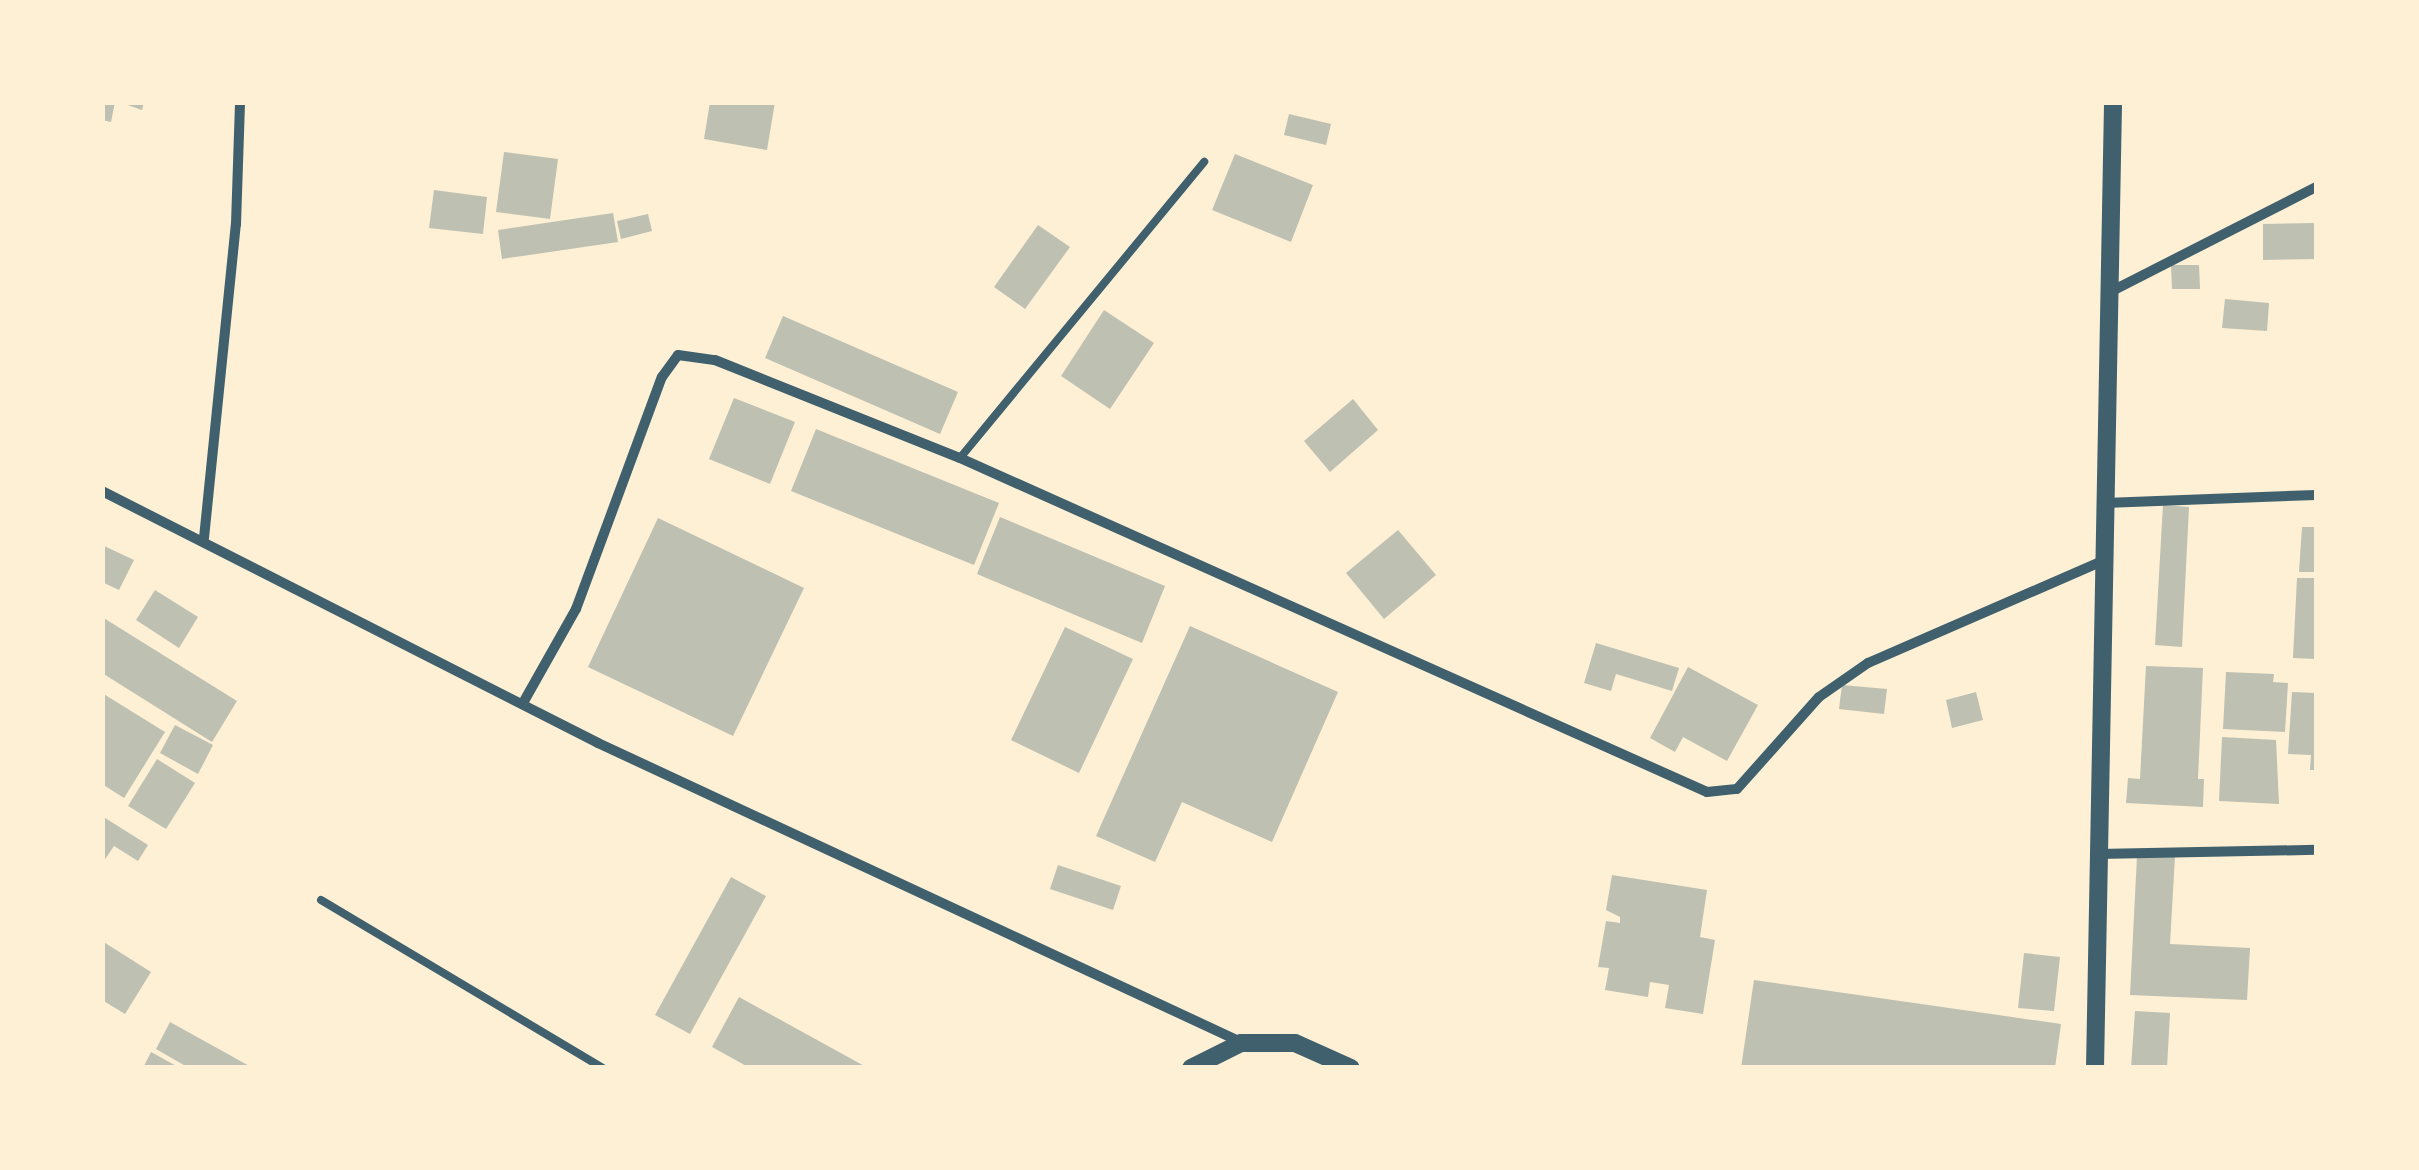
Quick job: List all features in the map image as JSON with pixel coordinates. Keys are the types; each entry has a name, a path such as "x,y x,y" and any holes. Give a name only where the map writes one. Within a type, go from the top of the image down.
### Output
{"street":[{"path":"204,538 236,224 240,102"},
{"path":"2095,1068 2112,102"},
{"path":"2110,292 2316,187"},
{"path":"524,704 576,609 662,378 678,355 716,360 960,458 1707,792 1737,789 1820,697 1868,664 2104,560"},
{"path":"102,491 204,538 524,704 1242,1042 1295,1043 1351,1068"},
{"path":"2105,503 2316,495"},
{"path":"2098,854 2316,850"},
{"path":"1191,1067 1242,1042"}],"lane":[{"path":"960,458 1204,162"},
{"path":"321,900 604,1068"},
{"path":"1177,1068 1191,1067"}],"building":[{"path":"102,102 115,102 111,122 102,120"},
{"path":"119,102 144,102 142,110"},
{"path":"710,102 775,102 767,150 704,139"},
{"path":"1289,114 1331,124 1326,145 1284,135"},
{"path":"504,152 558,159 550,219 496,212"},
{"path":"1235,154 1313,185 1291,242 1212,210"},
{"path":"434,190 487,197 483,234 429,228"},
{"path":"613,213 618,242 502,259 498,230"},
{"path":"648,214 652,231 621,239 617,221"},
{"path":"2316,223 2316,259 2263,260 2263,224"},
{"path":"1038,225 1070,247 1025,309 994,287"},
{"path":"2171,265 2199,265 2200,289 2172,289"},
{"path":"2225,299 2269,303 2267,331 2222,328"},
{"path":"1104,310 1154,343 1110,409 1061,376"},
{"path":"783,316 958,392 940,434 765,358"},
{"path":"734,398 795,422 770,484 709,459"},
{"path":"1353,399 1378,430 1330,472 1304,441"},
{"path":"816,429 999,503 974,565 791,491"},
{"path":"2163,505 2189,507 2182,647 2155,645"},
{"path":"1000,517 1165,586 1142,643 977,574"},
{"path":"658,518 804,588 733,736 588,667"},
{"path":"2302,527 2316,527 2316,572 2299,572"},
{"path":"1398,530 1436,575 1384,619 1346,573"},
{"path":"102,545 134,560 119,590 102,582"},
{"path":"2297,578 2316,578 2316,659 2293,658"},
{"path":"155,590 198,617 179,648 136,620"},
{"path":"102,617 237,701 212,742 102,673"},
{"path":"1190,626 1338,692 1272,842 1182,802 1155,862 1096,836"},
{"path":"1065,627 1133,659 1079,773 1011,740"},
{"path":"1596,643 1679,668 1672,691 1616,674 1611,691 1584,683"},
{"path":"2146,666 2203,668 2198,779 2204,779 2203,807 2126,803 2128,778 2140,779"},
{"path":"1688,667 1758,705 1727,761 1683,737 1675,752 1650,738"},
{"path":"2226,672 2274,674 2273,682 2288,683 2285,732 2223,729"},
{"path":"1842,685 1887,689 1884,714 1839,709"},
{"path":"1976,692 1983,720 1952,728 1946,700"},
{"path":"2292,692 2316,693 2316,770 2310,770 2311,755 2288,754"},
{"path":"102,693 165,732 124,798 102,784"},
{"path":"175,725 213,745 198,774 160,753"},
{"path":"2222,737 2276,740 2279,804 2219,801"},
{"path":"157,759 195,783 166,829 128,806"},
{"path":"102,816 148,845 138,861 114,846 102,864"},
{"path":"2137,856 2175,857 2170,944 2250,948 2247,1000 2130,995"},
{"path":"1058,865 1121,886 1113,910 1050,889"},
{"path":"1612,875 1707,890 1700,937 1715,940 1703,1014 1665,1008 1669,985 1650,982 1648,997 1605,990 1609,968 1598,967 1606,921 1620,923 1620,917 1606,910"},
{"path":"731,877 766,896 690,1034 655,1015"},
{"path":"102,941 151,972 125,1014 102,1000"},
{"path":"2024,953 2060,957 2054,1011 2018,1008"},
{"path":"1754,980 2061,1024 2055,1068 1741,1068"},
{"path":"739,997 868,1068 750,1068 712,1047"},
{"path":"2135,1011 2170,1013 2167,1068 2131,1068"},
{"path":"170,1022 253,1068 189,1068 156,1049"},
{"path":"151,1052 180,1068 143,1068"}]}
